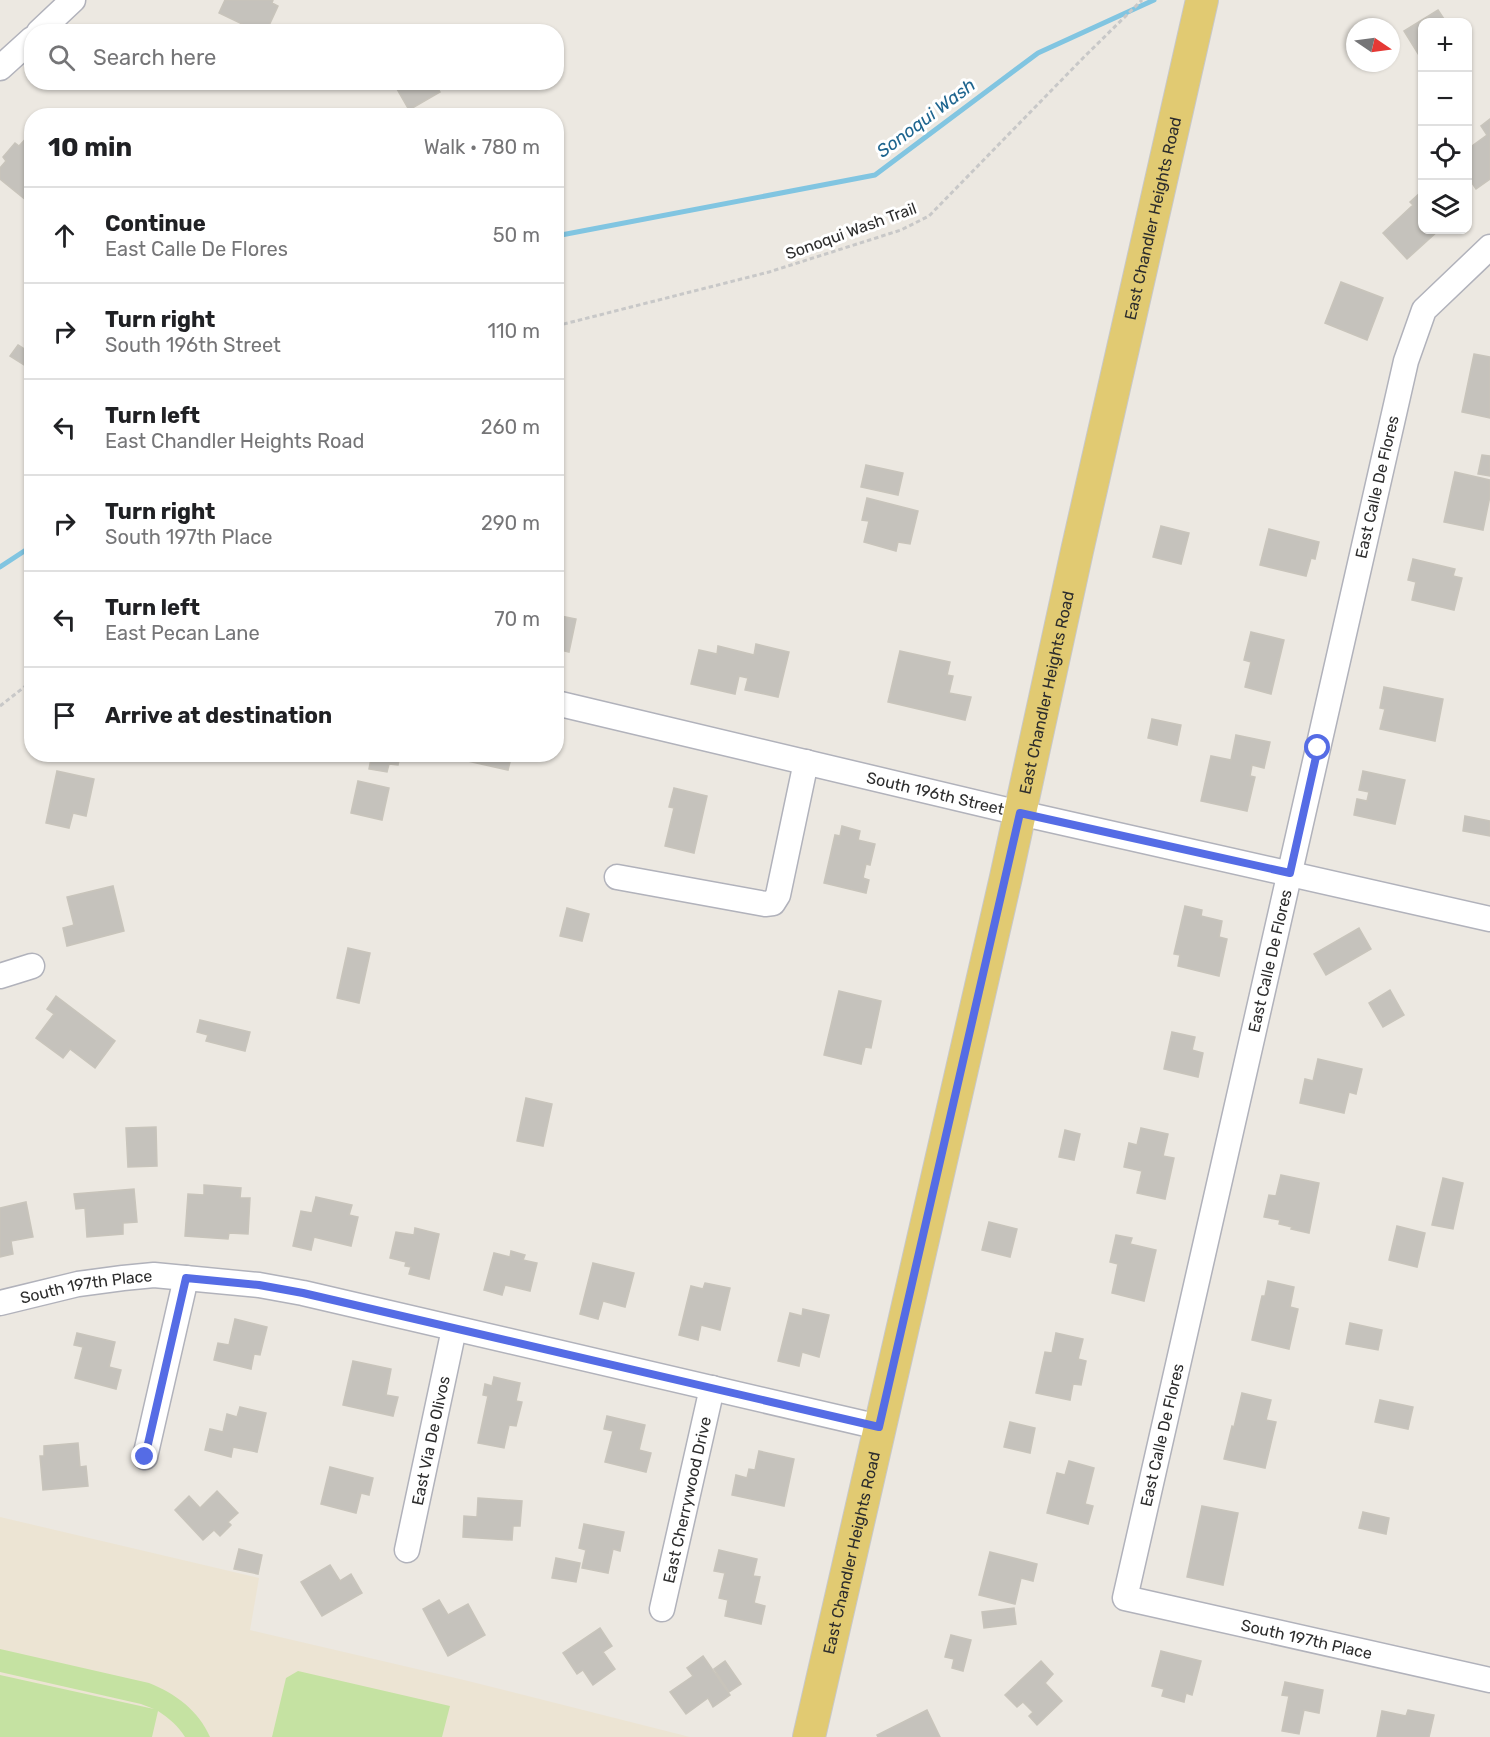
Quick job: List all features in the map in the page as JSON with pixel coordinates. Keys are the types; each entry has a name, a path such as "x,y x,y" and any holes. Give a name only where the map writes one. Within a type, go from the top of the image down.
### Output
{"main road":[{"name":"East Chandler Heights Road","path":"809,1737 1020,813 1202,0"}],"street":[{"path":"48,24 73,0"},
{"path":"0,68 24,46"},
{"name":"East Calle De Flores","path":"1125,1598 1406,361 1424,310 1490,247"},
{"name":"South 196th Street","path":"564,705 1020,813 1490,919"},
{"path":"617,877 773,903 778,895 806,762"},
{"path":"0,976 32,966"},
{"name":"South 197th Place","path":"0,1303 78,1284 154,1275 259,1285 303,1293 879,1427"},
{"path":"145,1457 186,1278"},
{"name":"East Via De Olivos","path":"407,1551 454,1329"},
{"name":"East Cherrywood Drive","path":"662,1609 712,1388"},
{"name":"South 197th Place","path":"1125,1598 1490,1680"}],"path":[{"name":"Sonoqui Wash Trail","path":"564,324 769,273 891,233 929,216 1142,0"},
{"path":"0,706 24,687"}],"shaded area":[{"path":"0,1517 259,1578 250,1630 464,1680 690,1737 0,1737"}],"green space":[{"path":"0,1649 149,1683 168,1692 193,1711 210,1737 185,1737 173,1722 158,1711 152,1737 0,1737 0,1675 154,1709 141,1704 0,1672"},
{"path":"298,1671 450,1706 442,1737 272,1737 286,1678"}],"building":[{"path":"225,0 273,0 272,3 278,6 270,24 242,24 219,13"},
{"path":"1438,10 1443,18 1425,18"},
{"path":"1418,22 1418,54 1404,31"},
{"path":"398,90 439,90 440,92 412,108 408,108"},
{"path":"1490,119 1490,179 1476,189 1472,183 1472,146 1487,135 1481,126"},
{"path":"24,141 24,198 0,179 0,168 6,161 3,157 15,143 19,146"},
{"path":"1418,195 1418,234 1435,234 1407,259 1383,233 1413,205 1410,202"},
{"path":"1341,282 1383,298 1367,340 1325,323"},
{"path":"18,345 24,349 24,365 10,356"},
{"path":"1474,354 1490,357 1490,418 1462,412"},
{"path":"1482,455 1490,456 1490,476 1478,474"},
{"path":"866,465 903,473 898,495 861,487"},
{"path":"1455,472 1490,480 1490,496 1483,530 1444,522"},
{"path":"867,498 918,511 910,544 898,542 896,551 864,542 869,521 862,520"},
{"path":"1161,526 1189,533 1181,564 1153,557"},
{"path":"1269,529 1319,542 1315,559 1311,558 1306,576 1260,565"},
{"path":"1413,559 1455,569 1453,576 1462,578 1454,610 1412,600 1416,582 1408,580"},
{"path":"564,617 576,619 569,652 564,651"},
{"path":"1251,632 1284,640 1271,694 1245,687 1251,662 1244,660"},
{"path":"756,644 789,652 778,697 745,690 748,678 739,676 735,694 691,684 699,650 717,654 718,646 754,655"},
{"path":"900,651 950,662 947,675 953,676 949,693 971,697 965,720 888,702"},
{"path":"1384,687 1443,699 1435,741 1380,729 1385,709 1380,708"},
{"path":"1152,719 1181,725 1177,745 1148,738"},
{"path":"1236,735 1270,742 1264,768 1252,765 1250,776 1255,777 1247,811 1201,801 1211,756 1231,760"},
{"path":"370,762 399,762 398,765 389,764 387,772 369,769"},
{"path":"472,762 510,762 508,770"},
{"path":"57,771 94,779 86,816 73,813 69,828 46,823"},
{"path":"1363,771 1405,780 1395,824 1354,815 1357,799 1367,801 1369,792 1359,790"},
{"path":"358,781 389,788 382,820 351,813"},
{"path":"674,788 707,796 694,853 665,846 674,808 669,807"},
{"path":"1465,816 1490,821 1490,836 1463,831"},
{"path":"842,826 860,831 858,840 875,844 870,865 866,864 863,878 869,880 866,893 824,883 835,835 840,836"},
{"path":"113,886 124,931 67,946 63,928 74,925 67,897"},
{"path":"1185,906 1202,910 1201,916 1222,921 1219,937 1227,939 1219,976 1178,966 1180,955 1174,954"},
{"path":"567,908 589,914 582,941 560,936"},
{"path":"1359,928 1371,949 1326,975 1314,954"},
{"path":"348,948 370,953 359,1003 337,998"},
{"path":"1390,990 1404,1015 1383,1027 1369,1003"},
{"path":"839,991 881,1001 871,1048 865,1047 861,1064 824,1055"},
{"path":"56,996 115,1041 95,1068 70,1049 63,1058 36,1038 54,1014 47,1009"},
{"path":"200,1020 250,1032 245,1051 206,1041 208,1035 197,1032"},
{"path":"1172,1032 1195,1037 1192,1050 1203,1053 1198,1077 1164,1069"},
{"path":"1318,1059 1362,1069 1356,1094 1349,1092 1344,1113 1300,1103 1305,1079 1313,1081"},
{"path":"526,1098 552,1104 543,1146 517,1141"},
{"path":"156,1127 157,1166 128,1167 126,1128"},
{"path":"1141,1128 1168,1134 1163,1156 1174,1158 1165,1199 1137,1193 1142,1171 1124,1167 1129,1143 1137,1145"},
{"path":"1065,1130 1080,1134 1074,1160 1059,1157"},
{"path":"1281,1175 1319,1183 1309,1233 1279,1224 1280,1220 1264,1217 1269,1195 1276,1196"},
{"path":"1443,1178 1463,1183 1453,1229 1432,1225"},
{"path":"204,1185 241,1188 240,1198 250,1198 248,1234 229,1233 228,1239 185,1236 188,1194 204,1195"},
{"path":"134,1189 137,1222 123,1223 123,1234 87,1237 85,1208 76,1209 74,1194"},
{"path":"316,1197 352,1205 349,1215 358,1217 351,1246 314,1237 311,1250 293,1246 301,1211 312,1213"},
{"path":"26,1202 33,1237 11,1241 13,1254 0,1257 0,1208"},
{"path":"989,1222 1017,1229 1010,1257 982,1250"},
{"path":"1397,1226 1425,1233 1417,1267 1389,1260"},
{"path":"415,1228 439,1234 429,1279 409,1274 411,1267 405,1266 406,1262 390,1258 396,1232 414,1235"},
{"path":"1116,1235 1132,1238 1130,1244 1156,1250 1144,1301 1112,1293 1118,1264 1110,1262"},
{"path":"511,1251 525,1255 523,1260 537,1263 530,1291 505,1285 502,1295 484,1290 494,1253 510,1257"},
{"path":"593,1263 634,1273 625,1307 603,1301 598,1319 580,1314"},
{"path":"1268,1281 1294,1287 1290,1307 1298,1309 1289,1349 1252,1340 1262,1296 1265,1296"},
{"path":"705,1283 730,1288 720,1330 701,1325 698,1340 679,1335 691,1286 703,1289"},
{"path":"803,1309 829,1315 819,1357 802,1352 799,1366 778,1361 790,1313 802,1316"},
{"path":"235,1319 267,1327 260,1355 254,1354 251,1369 214,1360 218,1343 229,1345"},
{"path":"1350,1323 1382,1330 1378,1350 1346,1344"},
{"path":"77,1333 115,1342 109,1367 121,1370 116,1389 75,1378 83,1347 74,1345"},
{"path":"1056,1333 1083,1339 1078,1359 1086,1361 1081,1385 1073,1384 1070,1400 1036,1393 1045,1352 1052,1353"},
{"path":"353,1361 391,1369 386,1395 398,1397 393,1416 343,1405"},
{"path":"494,1377 520,1383 516,1401 522,1402 516,1426 509,1425 504,1448 478,1443 488,1396 483,1395 485,1384 492,1386"},
{"path":"1242,1393 1271,1400 1266,1420 1276,1422 1265,1468 1224,1459"},
{"path":"1380,1400 1413,1407 1408,1429 1375,1422"},
{"path":"240,1407 266,1413 257,1452 233,1447 231,1457 205,1450 210,1429 223,1432 227,1414 237,1417"},
{"path":"607,1416 645,1425 639,1450 651,1453 646,1472 605,1462 613,1431 604,1429"},
{"path":"1010,1422 1035,1428 1030,1453 1004,1447"},
{"path":"78,1443 80,1467 86,1466 88,1486 43,1490 40,1456 44,1456 44,1446"},
{"path":"759,1451 794,1459 784,1506 732,1495 736,1475 747,1478 749,1469 755,1470"},
{"path":"1069,1461 1094,1468 1085,1504 1093,1506 1088,1524 1047,1513 1057,1473 1065,1475"},
{"path":"330,1467 373,1478 369,1495 361,1493 356,1513 321,1504"},
{"path":"217,1491 238,1513 228,1522 231,1525 220,1536 214,1530 203,1540 175,1510 189,1496 200,1508"},
{"path":"478,1498 522,1501 520,1526 513,1526 512,1540 463,1537 464,1516 477,1517"},
{"path":"1202,1506 1238,1513 1223,1585 1187,1577"},
{"path":"1363,1512 1389,1518 1386,1534 1359,1528"},
{"path":"584,1524 624,1532 620,1551 613,1549 608,1573 582,1568 586,1550 579,1548"},
{"path":"239,1549 262,1555 258,1574 234,1569"},
{"path":"719,1550 757,1559 753,1576 760,1577 754,1603 765,1606 761,1624 725,1616 728,1600 719,1598 725,1573 714,1571"},
{"path":"990,1552 1037,1564 1033,1581 1021,1578 1015,1604 979,1595"},
{"path":"556,1558 580,1563 576,1582 552,1578"},
{"path":"330,1565 340,1581 351,1574 362,1593 322,1616 301,1582"},
{"path":"439,1600 448,1615 468,1604 485,1635 448,1656 423,1609"},
{"path":"1014,1608 1016,1624 984,1628 982,1612"},
{"path":"600,1628 612,1646 603,1652 615,1669 593,1685 583,1670 577,1674 563,1653"},
{"path":"951,1635 971,1640 963,1671 952,1668 954,1659 945,1657"},
{"path":"1161,1651 1201,1661 1192,1695 1186,1693 1184,1702 1162,1696 1164,1689 1152,1686"},
{"path":"703,1656 730,1695 713,1707 708,1698 686,1714 670,1692 693,1676 687,1668"},
{"path":"725,1661 741,1684 729,1692 714,1669"},
{"path":"1041,1661 1053,1674 1045,1683 1062,1701 1037,1725 1029,1716 1033,1712 1023,1702 1017,1707 1005,1695"},
{"path":"1285,1682 1323,1690 1319,1713 1304,1710 1299,1734 1282,1731 1289,1696 1282,1695"},
{"path":"927,1710 940,1737 878,1737 877,1735"},
{"path":"1408,1710 1434,1715 1429,1737 1377,1737 1382,1711 1406,1716"}],"waterway":[{"name":"Sonoqui Wash","path":"564,234 875,175 1038,53 1154,0"},
{"name":"Sonoqui Wash","path":"0,567 24,551"}],"route":[{"path":"145,1457 186,1278 259,1285 303,1293 879,1427 1020,813 1290,873 1318,748"}]}
